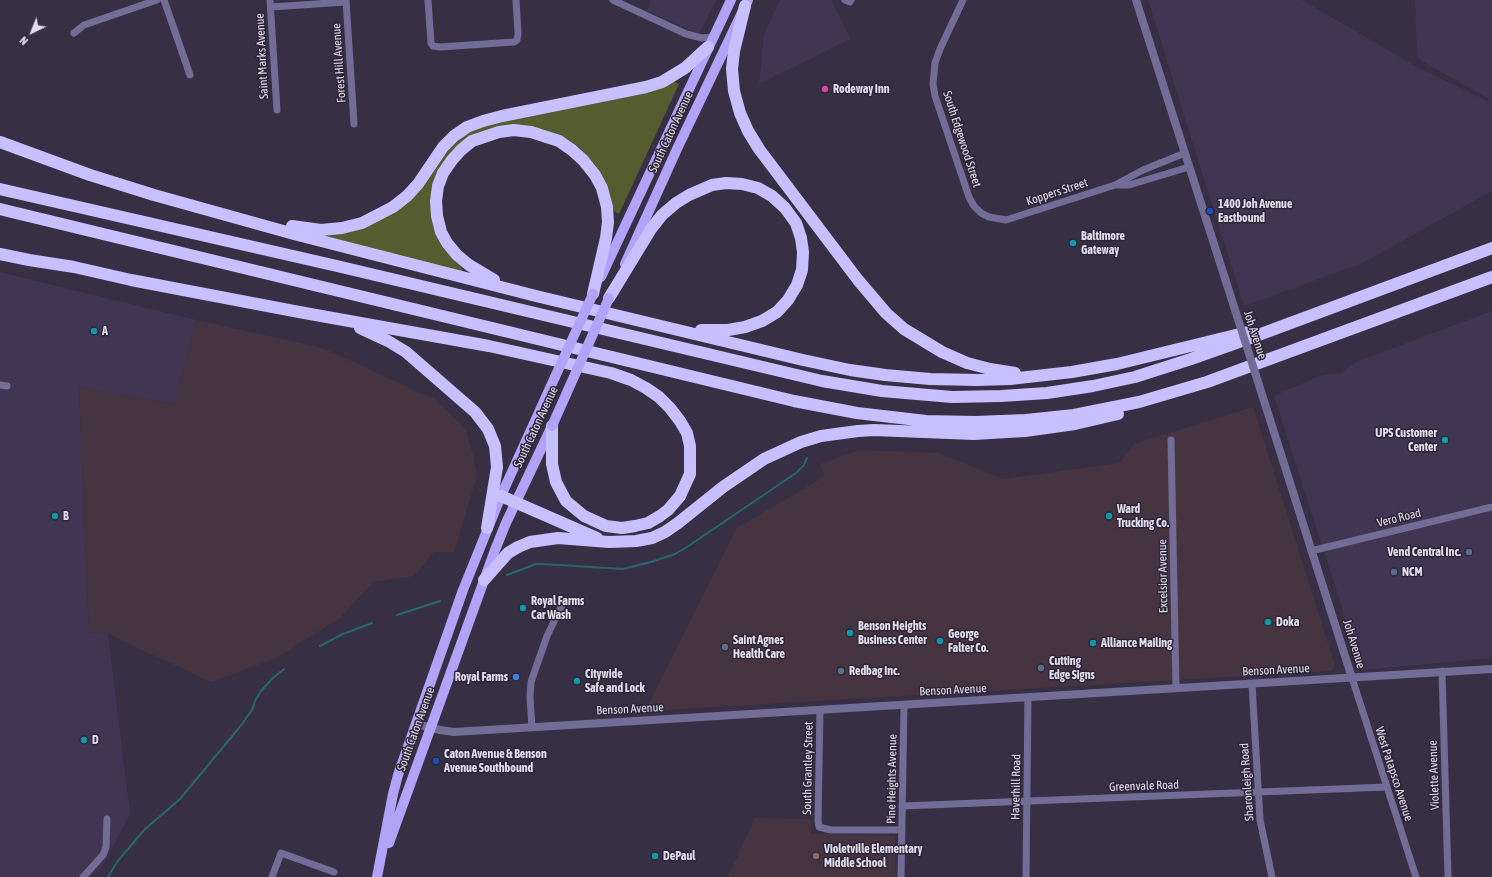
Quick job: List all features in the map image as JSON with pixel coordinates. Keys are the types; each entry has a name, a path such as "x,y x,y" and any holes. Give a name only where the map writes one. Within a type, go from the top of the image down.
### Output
{"highway":[{"path":"746,3 737,36 732,69 734,91 740,113 748,131 760,149 871,297 904,329 942,352 967,363 1010,373 1040,374 1072,372"},
{"path":"154,195 296,227 321,230 342,228 362,223 393,208 407,196 418,184 443,147 454,136 467,127 502,116 646,87 662,82 685,68 710,42"},
{"path":"536,296 497,281 468,265 447,243 441,232 437,216 436,201 438,186 443,173 452,160 460,150 472,141 499,132 514,130 531,132 558,141 578,155 595,175 602,188 607,207 608,222 606,238 593,294"},
{"path":"0,142 90,175 154,195 302,236 536,296 803,360 850,370 885,375 930,379 978,380 1010,379 1072,372 1117,364 1313,315"},
{"path":"609,298 651,229 662,215 676,203 689,195 712,185 726,183 742,184 758,188 772,196 785,208 792,218 801,238 803,252 802,270 797,285 788,300 776,312 762,321 745,327 708,331 665,326"},
{"path":"0,188 815,379 864,389 905,394 952,397 1040,394 1124,380 1171,366 1492,248"},
{"path":"0,208 786,399 877,416 926,421 975,422 1026,420 1074,414 1156,397 1207,382 1492,277"},
{"path":"0,254 74,267 131,280 299,312 496,348 612,373 631,380 646,388 664,403 680,421 687,433 690,446 690,474 680,496 668,510 660,516 648,523 635,526 622,528 606,526 584,516 566,501 556,482 552,464 552,426"},
{"path":"299,312 355,326 388,341 420,364 475,412 492,437 497,457 496,476 487,528"},
{"path":"484,580 508,554 518,547 530,542 558,538 609,542 636,541 652,538 665,532 729,483 764,459 795,445 821,436 874,430 949,434 993,433 1025,431 1076,424 1158,402 1204,386 1273,358"},
{"path":"501,496 609,542"}],"main road":[{"name":"South Caton Avenue","path":"377,877 393,794 405,754 463,590 487,528 593,294 730,0"},
{"name":"South Caton Avenue","path":"377,877 503,529 552,426 677,149 746,3"}],"street":[{"path":"74,33 84,25 157,0"},
{"path":"164,0 190,75"},
{"path":"428,0 430,40 432,46 440,47 512,42 517,40 516,0"},
{"path":"613,0 686,34 702,38 710,42"},
{"name":"South Edgewood Street","path":"963,0 935,63 933,84 935,96 969,197 974,206 989,218 1006,220"},
{"name":"Joh Avenue","path":"1136,0 1352,678"},
{"path":"270,3 346,1"},
{"name":"Forest Hill Avenue","path":"346,1 354,124"},
{"name":"Saint Marks Avenue","path":"270,3 277,110"},
{"name":"Koppers Street","path":"1006,220 1115,185 1143,170 1185,153"},
{"name":"Koppers Street","path":"1115,185 1129,185 1189,167"},
{"name":"Excelsior Avenue","path":"1171,440 1176,688"},
{"name":"Vero Road","path":"1312,551 1492,507"},
{"path":"532,727 530,698 531,682 547,636 562,605"},
{"name":"Benson Avenue","path":"416,724 454,732 1492,669"},
{"name":"Violette Avenue","path":"1442,672 1448,877"},
{"name":"West Patapsco Avenue","path":"1352,678 1416,877"},
{"name":"Sharonleigh Road","path":"1252,684 1258,792 1264,842 1272,877"},
{"name":"Haverhill Road","path":"1026,877 1028,697"},
{"name":"Pine Heights Avenue","path":"901,877 904,705"},
{"name":"South Grantley Street","path":"820,710 819,827 831,830 902,830"},
{"name":"Greenvale Road","path":"902,806 1386,787"},
{"path":"83,877 103,856 106,848 107,819"},
{"path":"272,877 281,853 334,872"}],"shaded area":[{"path":"651,0 716,0 699,34 647,11"},
{"path":"780,0 831,0 851,39 759,84 764,34"},
{"path":"1148,0 1302,0 1415,66 1492,103 1492,191 1363,263 1244,306"},
{"path":"1415,0 1492,0 1492,101 1417,58"},
{"path":"0,272 196,320 174,404 79,387 89,632 108,634 130,814 104,863 90,877 0,877"},
{"path":"1492,311 1492,658 1362,670 1274,396 1319,376 1341,373 1354,363"},
{"path":"196,320 323,348 434,399 463,426 473,455 477,476 454,552 434,552 414,576 373,582 340,618 274,659 211,682 108,634 89,632 79,387 174,404"},
{"path":"1253,407 1335,665 1331,671 645,711 737,528 825,476 820,464 859,450 940,453 1003,479 1119,463 1134,444"},
{"name":"Violetville Elementary Middle School","path":"755,818 811,819 811,834 895,836 895,877 728,877"}],"green space":[{"path":"673,81 679,84 619,214 614,211 608,187 596,166 580,148 567,139 545,130 512,125 491,128 473,135 449,155 436,234 442,247 462,268 463,272 325,236 352,231 374,223 449,146 467,133 482,125"}],"waterway":[{"path":"507,575 536,564 623,569 675,554 796,473 804,465 807,458"},
{"path":"397,615 440,601"},
{"path":"320,646 343,634 372,623"},
{"path":"108,877 117,862 144,830 180,799 239,728 252,710 261,691 284,669"}],"place":[{"name":"Rodeway Inn","path":"825,89"},
{"name":"1400 Joh Avenue Eastbound","path":"1210,211"},
{"name":"Baltimore Gateway","path":"1073,243"},
{"name":"A","path":"94,331"},
{"name":"UPS Customer Center","path":"1445,440"},
{"name":"B","path":"55,516"},
{"name":"Ward Trucking Co.","path":"1109,516"},
{"name":"Vend Central Inc.","path":"1469,552"},
{"name":"NCM","path":"1394,572"},
{"name":"Royal Farms Car Wash","path":"523,608"},
{"name":"Doka","path":"1268,622"},
{"name":"Benson Heights Business Center","path":"850,633"},
{"name":"George Falter Co.","path":"940,641"},
{"name":"Alliance Mailing","path":"1093,643"},
{"name":"Saint Agnes Health Care","path":"725,647"},
{"name":"Cutting Edge Signs","path":"1041,668"},
{"name":"Redbag Inc.","path":"841,671"},
{"name":"Royal Farms","path":"516,677"},
{"name":"Citywide Safe and Lock","path":"577,681"},
{"name":"D","path":"84,740"},
{"name":"Caton Avenue & Benson Avenue Southbound","path":"436,761"},
{"name":"DePaul","path":"655,856"},
{"name":"Violetville Elementary Middle School","path":"816,856"}]}
